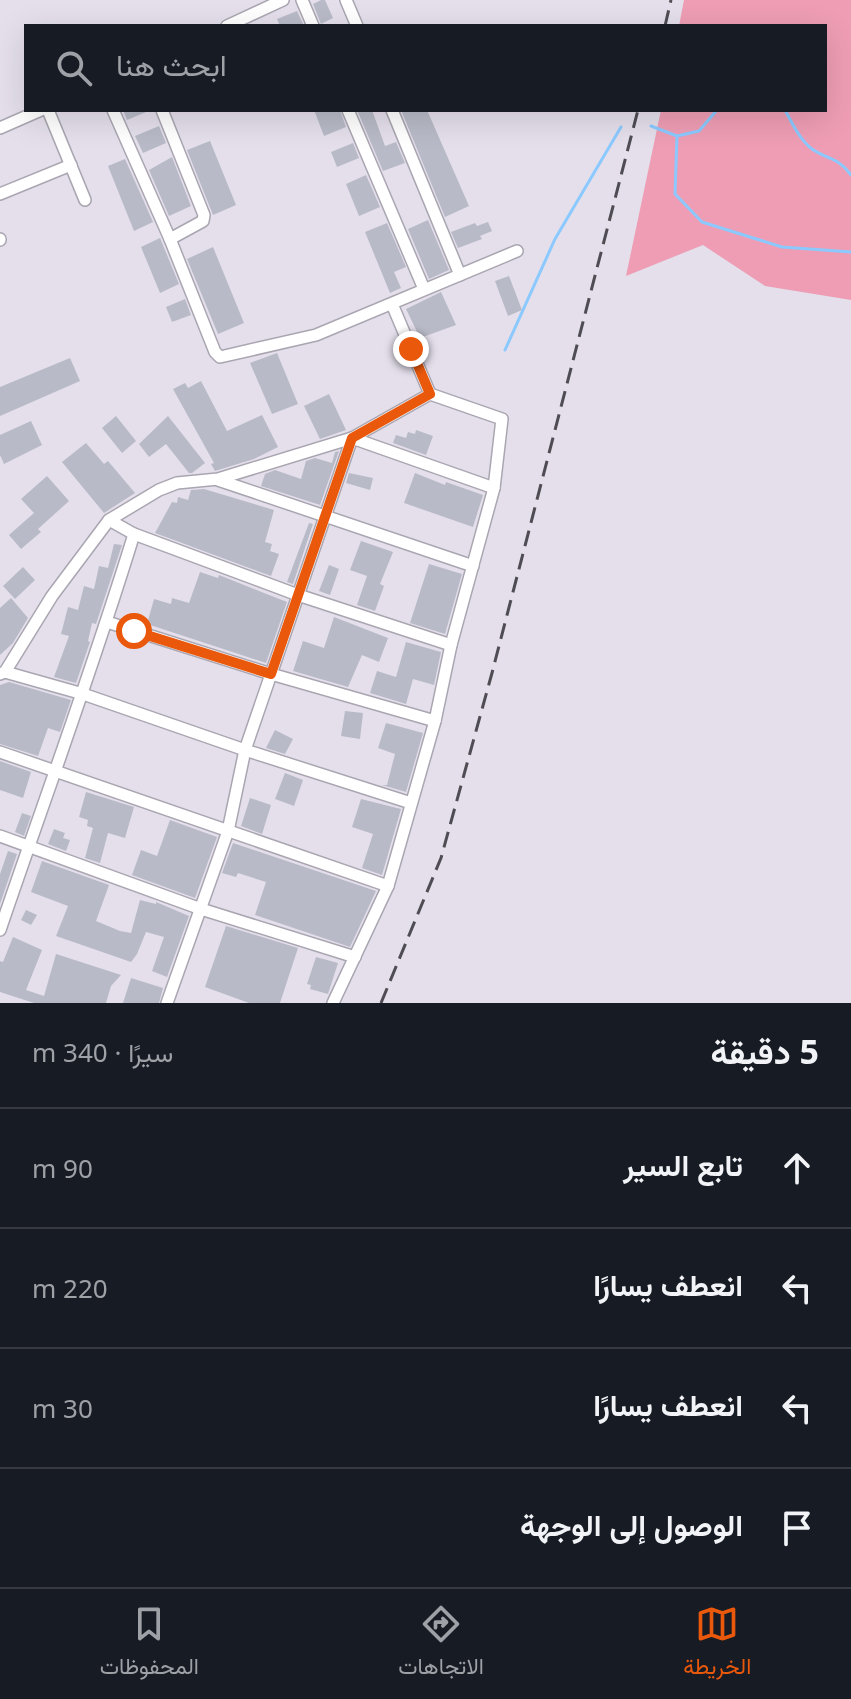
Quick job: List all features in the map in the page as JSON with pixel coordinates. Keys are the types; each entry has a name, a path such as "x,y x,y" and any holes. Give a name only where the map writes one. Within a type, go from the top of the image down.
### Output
{"street":[{"path":"231,24 283,0"},
{"path":"302,0 312,24"},
{"path":"346,0 356,24"},
{"path":"0,128 36,112"},
{"path":"49,112 85,200"},
{"path":"114,112 170,239 215,352 220,357 316,335 517,251"},
{"path":"163,112 204,215 199,226 170,239"},
{"path":"349,112 424,289"},
{"path":"393,112 460,275"},
{"path":"0,194 71,165"},
{"path":"333,1003 388,886 435,721 451,645 494,488 502,419 430,394 392,304"},
{"path":"411,803 83,694 2,673 52,596 109,520 159,490 177,483 218,479 352,438 430,394"},
{"path":"352,438 494,488"},
{"path":"167,1003 228,831 245,750 352,438"},
{"path":"218,479 473,566"},
{"path":"109,520 134,534 298,595 451,645"},
{"path":"0,928 83,694 134,534"},
{"path":"107,622 435,721"},
{"path":"0,752 388,886"},
{"path":"0,836 201,909 355,957"}],"shaded area":[{"path":"684,0 851,0 851,300 765,286 703,245 626,276 661,112 827,112 827,24 679,24"}],"building":[{"path":"325,0 333,18 321,24 313,4"},
{"path":"297,11 303,24 279,24 277,19"},
{"path":"124,112 146,112 127,120"},
{"path":"315,112 341,112 346,127 324,136"},
{"path":"358,112 373,112 385,146 396,142 405,163 383,171"},
{"path":"402,112 428,112 469,206 445,217"},
{"path":"159,126 166,143 143,153 135,136"},
{"path":"210,141 236,205 213,215 187,150"},
{"path":"353,143 359,158 337,167 331,152"},
{"path":"172,157 191,206 169,216 149,170"},
{"path":"125,159 153,222 134,231 108,166"},
{"path":"366,175 380,207 359,216 346,184"},
{"path":"428,220 449,270 429,279 408,229"},
{"path":"488,222 492,231 480,236 482,239 458,248 451,232 475,223 477,226"},
{"path":"387,223 406,267 394,272 401,288 390,293 365,232"},
{"path":"160,238 179,284 160,293 141,247"},
{"path":"213,247 244,323 218,334 187,259"},
{"path":"509,276 522,310 508,316 495,281"},
{"path":"441,292 456,325 420,338 406,309"},
{"path":"185,299 191,315 172,322 166,307"},
{"path":"277,353 298,404 272,414 250,363"},
{"path":"70,358 80,381 0,416 0,387"},
{"path":"201,381 227,431 262,415 278,447 254,459 215,471 211,464 214,463 173,389 185,383 188,388"},
{"path":"329,394 346,430 320,439 304,406"},
{"path":"116,416 136,441 122,453 102,428"},
{"path":"168,416 205,463 192,473 166,444 149,457 139,444"},
{"path":"31,421 42,445 4,464 0,455 0,435"},
{"path":"416,430 433,436 426,455 393,443 396,435 406,438 408,432 415,434"},
{"path":"86,443 104,464 108,461 135,493 104,513 62,462"},
{"path":"339,451 320,505 261,486 265,474 275,470 301,479 306,461 315,458 332,463 335,452"},
{"path":"349,473 373,478 370,490 346,483"},
{"path":"415,473 483,495 473,527 404,503"},
{"path":"47,476 69,501 21,549 9,535 34,513 21,499"},
{"path":"204,489 274,510 265,542 272,544 270,551 279,554 271,576 155,533 172,502 177,503 178,497 188,500 191,490"},
{"path":"309,523 313,524 293,584 287,582"},
{"path":"361,541 393,552 380,584 384,586 375,611 357,605 367,576 350,570"},
{"path":"114,544 122,545 96,624 92,623 90,642 76,683 54,677 69,636 61,634 68,607 78,610 84,586 94,589 99,566 108,568"},
{"path":"429,564 462,574 445,634 410,623"},
{"path":"329,565 339,569 330,595 319,591"},
{"path":"23,567 35,580 15,599 3,586"},
{"path":"200,572 218,578 219,575 287,602 266,663 147,624 154,599 171,604 172,598 189,603"},
{"path":"11,598 28,618 13,643 0,655 0,608"},
{"path":"334,617 388,638 379,662 362,655 348,687 293,671 303,641 324,648"},
{"path":"406,642 441,652 434,685 413,679 406,704 370,693 377,671 396,677"},
{"path":"9,682 71,700 60,732 48,728 38,756 0,744 0,685"},
{"path":"345,711 363,713 360,739 341,736"},
{"path":"386,723 423,733 406,792 382,785 387,785 395,754 378,748"},
{"path":"275,730 293,739 285,754 266,748"},
{"path":"0,761 31,772 23,798 0,790"},
{"path":"285,773 303,780 294,806 275,799"},
{"path":"86,792 134,807 125,838 108,833 100,863 85,858 93,828 87,826 88,820 79,817"},
{"path":"250,798 271,805 262,834 241,826"},
{"path":"361,799 401,809 382,875 362,868 373,834 352,827"},
{"path":"22,813 31,816 24,836 15,832"},
{"path":"170,820 217,837 195,898 132,875 141,850 157,856"},
{"path":"54,829 65,833 63,838 70,840 66,851 48,844"},
{"path":"233,843 376,891 350,947 255,915 266,882 238,873 236,877 222,873"},
{"path":"8,851 17,854 0,904 0,874"},
{"path":"42,861 109,885 96,921 120,931 131,933 140,900 156,902 189,916 167,977 152,971 164,937 146,932 131,962 56,936 68,906 31,892"},
{"path":"26,910 37,915 31,925 21,920"},
{"path":"226,926 298,948 280,1003 249,1003 205,987"},
{"path":"13,937 42,950 26,990 44,996 56,954 121,975 111,986 106,1003 34,1003 0,992 0,961 3,962"},
{"path":"316,957 338,963 328,994 310,989 311,985 307,984"},
{"path":"131,978 163,988 159,1003 123,1003"}],"waterway":[{"path":"677,136 699,131 715,112"},
{"path":"786,112 808,145 837,162 851,175"},
{"path":"651,126 677,136 675,194 702,222 782,247 851,252"},
{"path":"505,350 555,239 621,127"}],"railway":[{"path":"665,24 671,0"},
{"path":"381,1003 441,858 637,112"}],"route":[{"path":"134,631 271,674 352,438 430,394 411,349"}]}
